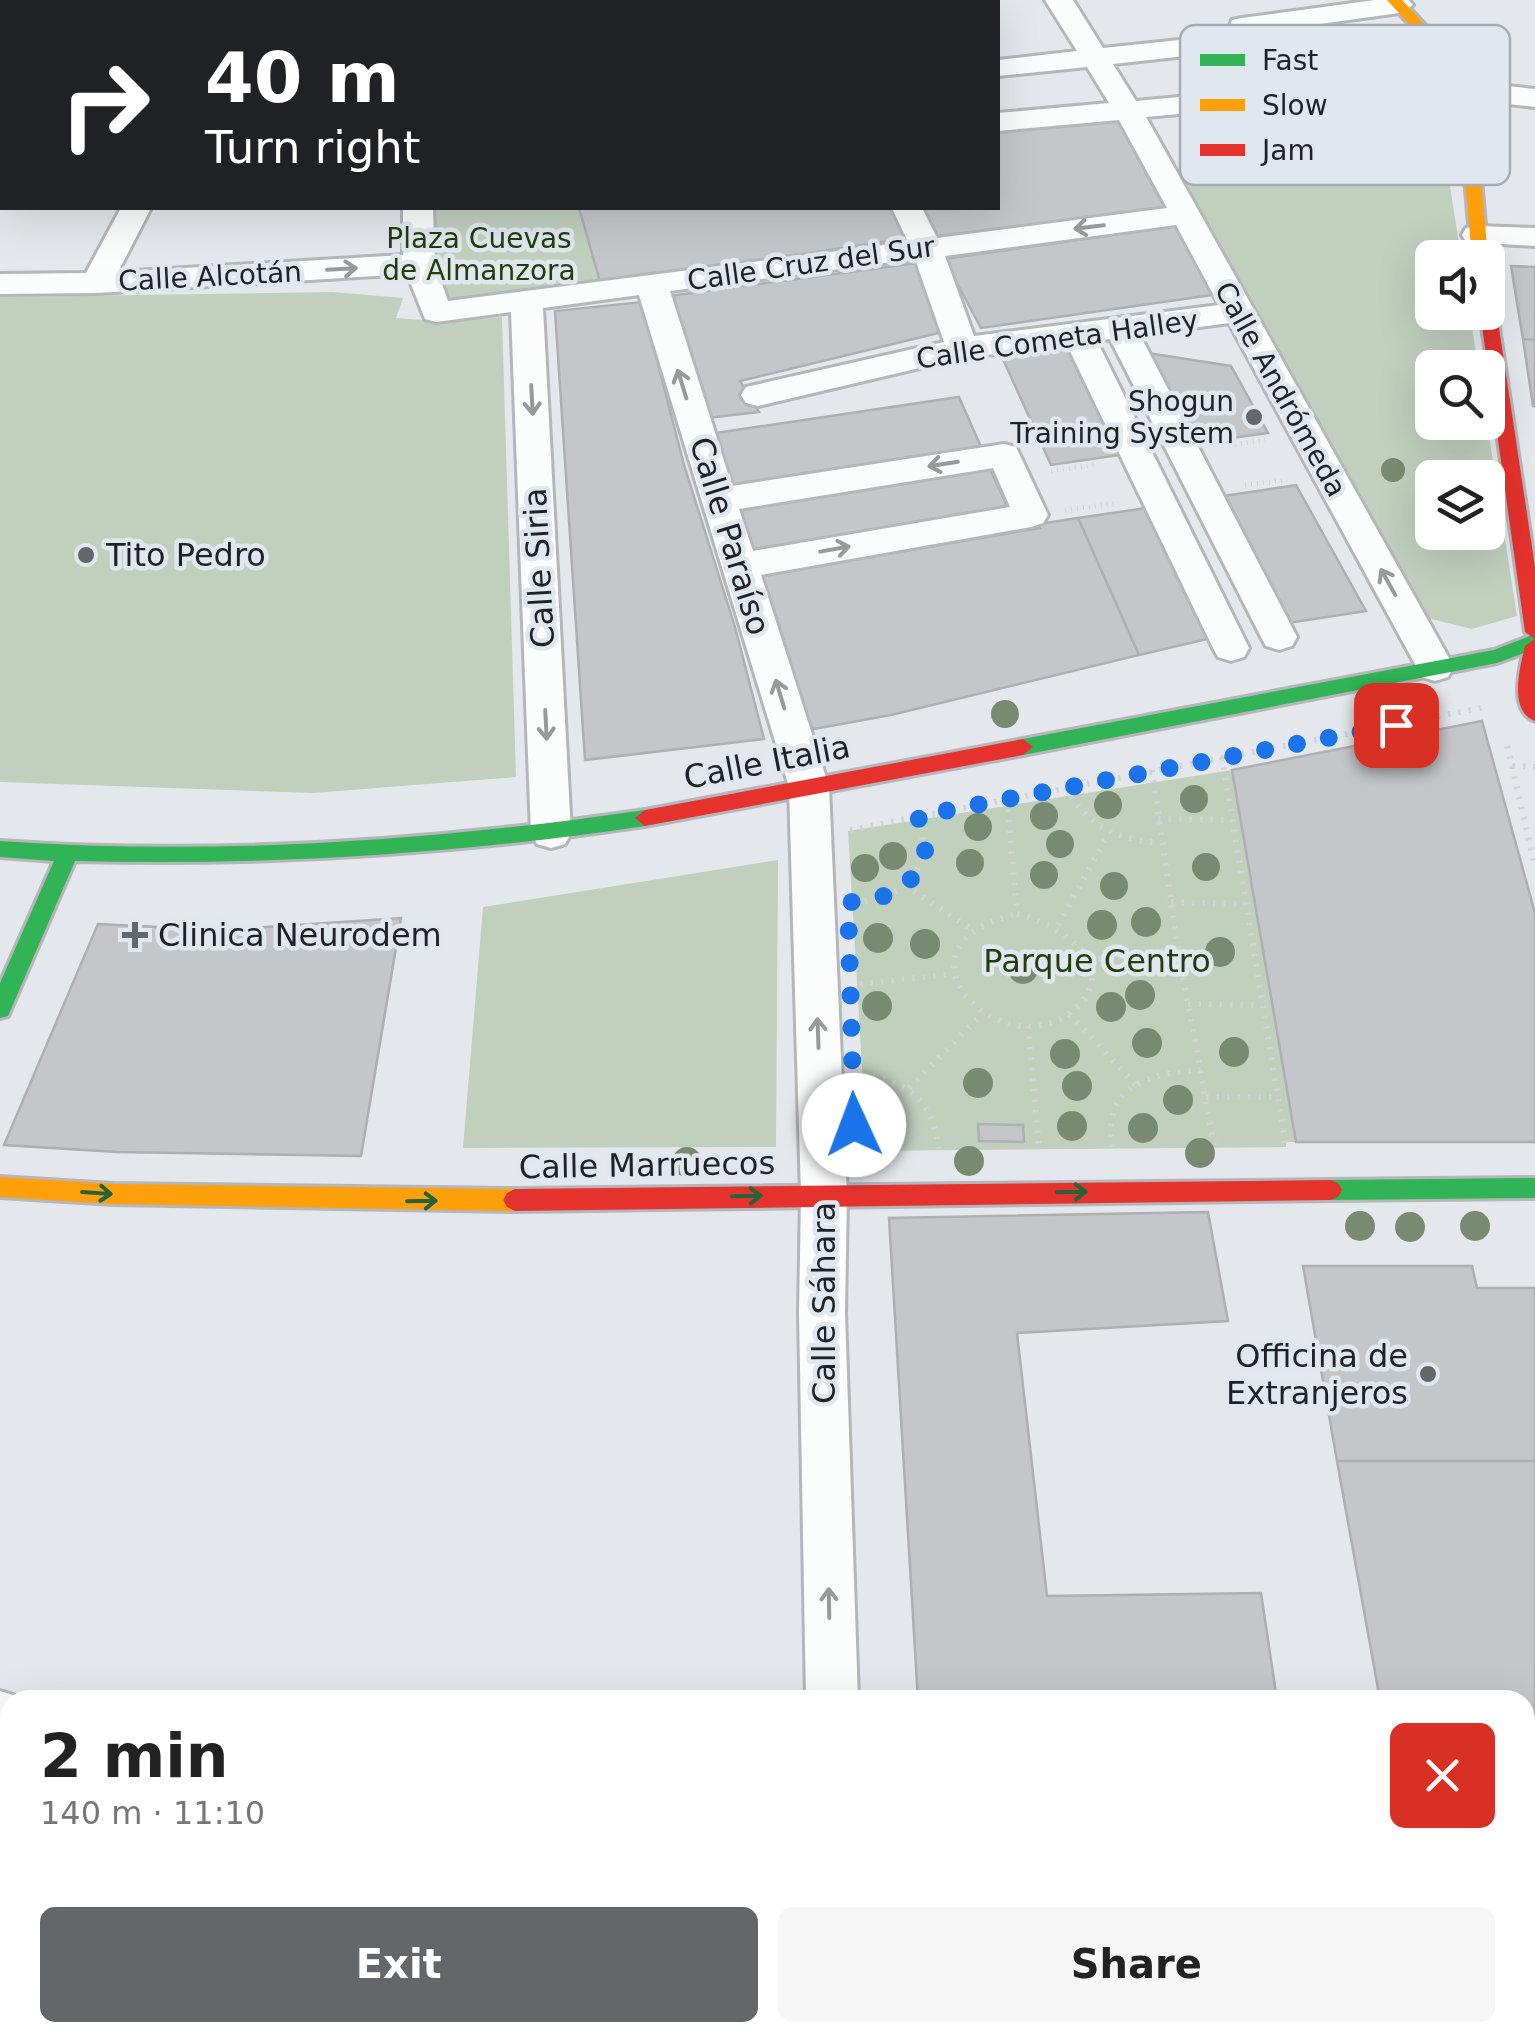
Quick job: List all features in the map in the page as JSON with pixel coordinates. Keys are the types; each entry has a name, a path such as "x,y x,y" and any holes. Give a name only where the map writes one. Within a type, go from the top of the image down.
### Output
{"street":[{"name":"Calle Andrómeda","path":"1059,0 1128,110 1435,668"},
{"path":"1248,25 1397,2 1418,25"},
{"path":"1000,68 1180,49"},
{"path":"1510,95 1535,98"},
{"path":"1000,122 1180,105"},
{"path":"1474,185 1478,240"},
{"path":"97,283 135,210"},
{"path":"418,210 419,264"},
{"path":"908,210 926,247 962,348"},
{"name":"Calle Cruz del Sur","path":"419,264 436,312 1186,215"},
{"path":"1505,242 1535,237"},
{"name":"Calle Alcotán","path":"0,284 97,283 419,264"},
{"name":"Calle Paraíso","path":"652,285 809,787"},
{"name":"Calle Siria","path":"527,302 550,832"},
{"name":"Calle Cometa Halley","path":"758,395 962,348 1239,312"},
{"path":"1491,330 1535,632"},
{"path":"1125,337 1279,638"},
{"path":"1082,343 1231,648"},
{"path":"1138,458 1184,452"},
{"path":"719,500 1004,455 1030,514 739,566"},
{"path":"1158,497 1204,491"},
{"path":"1535,644 1526,684 1535,714"},
{"name":"Calle Italia","path":"0,849 67,855 356,851 550,832 637,820 1435,668 1535,644"},
{"name":"Calle Sáhara","path":"809,787 824,1195 822,1313 832,1690"},
{"path":"0,1009 67,855"},
{"name":"Calle Marruecos","path":"0,1187 113,1194 402,1201 1535,1188"}],"path":[{"path":"1184,452 1276,438"},
{"path":"1050,471 1138,458"},
{"path":"1204,491 1298,478"},
{"path":"1050,512 1158,497"},
{"path":"848,830 1470,709"},
{"path":"1222,757 1286,1147 1267,1147"},
{"path":"1512,766 1535,868"},
{"path":"1152,770 1178,950 1214,1148"},
{"path":"1066,787 1080,813 1109,833 1132,841 1161,843"},
{"path":"1008,799 1017,914"},
{"path":"848,919 848,902 880,899 904,885 924,856 918,816"},
{"path":"1158,819 1232,820"},
{"path":"1058,924 1109,833"},
{"path":"904,885 971,929"},
{"path":"1171,902 1246,904"},
{"path":"1017,914 1058,924 1078,941 1091,973 1087,992 1069,1014 1028,1026 1004,1023 982,1013 963,996 953,974 958,945 971,929 988,920 1017,914"},
{"path":"1088,960 1178,950"},
{"path":"849,985 953,974"},
{"path":"1188,1004 1261,1005"},
{"path":"909,1088 982,1013"},
{"path":"1069,1014 1135,1084"},
{"path":"1028,1026 1039,1149"},
{"path":"1113,1148 1110,1122 1114,1106 1135,1084 1160,1073 1201,1070"},
{"path":"852,1074 880,1076 909,1088 935,1114 939,1150"},
{"path":"1206,1097 1276,1096"},
{"path":"1096,1148 1127,1148"},
{"path":"1204,1148 1231,1148"},
{"path":"1028,1149 1052,1149"},
{"path":"920,1151 953,1150"}],"green space":[{"path":"1183,185 1450,185 1458,240 1415,240 1415,330 1473,330 1475,350 1415,350 1415,440 1490,440 1493,460 1415,460 1415,550 1505,550 1505,539 1517,616 1472,629 1427,618"},
{"name":"Plaza Cuevas de Almanzora","path":"580,210 601,285 456,304 438,295 425,211"},
{"path":"332,292 403,298 396,318 448,322 502,317 516,777 313,793 0,782 0,297"},
{"name":"Parque Centro","path":"1232,770 1296,1142 1286,1142 1286,1147 867,1151 848,831"},
{"path":"778,860 776,1147 463,1148 483,907"}],"building":[{"path":"1119,119 1176,212 933,237 920,210 1000,210 1000,131"},
{"path":"580,210 896,210 908,238 601,285"},
{"path":"1176,226 1212,295 981,328 944,259"},
{"path":"917,263 942,332 740,381 759,412 708,418 669,296"},
{"path":"1511,266 1535,267 1535,340 1523,339"},
{"path":"642,302 684,465 735,627 764,739 585,760 555,311"},
{"path":"1523,339 1535,340 1535,406 1533,406"},
{"path":"1074,346 1126,454 1051,465 1002,357"},
{"path":"1141,352 1231,366 1268,433 1189,444"},
{"path":"959,397 982,449 726,488 709,434"},
{"path":"989,467 1009,510 749,552 734,507"},
{"path":"1296,485 1366,611 1282,624 1217,497"},
{"path":"1153,507 1216,637 1139,655 1078,518"},
{"path":"1078,518 1139,655 891,715 814,729 803,719 751,577 1040,528 1039,524"},
{"path":"1482,721 1535,913 1535,1142 1296,1142 1232,770"},
{"path":"401,918 361,1156 117,1152 4,1145 98,924 220,930"},
{"path":"978,1124 1023,1125 1024,1142 979,1141"},
{"path":"1208,1212 1228,1321 1017,1333 1047,1596 1261,1593 1276,1690 917,1690 889,1218"},
{"name":"Officina de Extranjeros","path":"1303,1266 1472,1266 1477,1288 1535,1288 1535,1461 1337,1461"},
{"path":"1337,1461 1535,1461 1535,1690 1378,1690"}],"traffic: fast":[{"path":"1023,747 1497,656 1535,641"},
{"path":"0,849 133,854 321,850 483,839 645,818"},
{"path":"0,1009 67,855"},
{"path":"1330,1190 1535,1188"}],"traffic: slow":[{"path":"1394,0 1417,25"},
{"path":"1474,185 1478,240"},
{"path":"0,1187 113,1194 515,1200"}],"traffic: jam":[{"path":"1491,330 1535,632"},
{"path":"1535,646 1526,684 1535,714"},
{"path":"645,818 1023,747"},
{"path":"515,1200 1330,1190"}],"place":[{"name":"Shogun Training System","path":"1254,417"},
{"name":"Tito Pedro","path":"86,555"},
{"name":"Clinica Neurodem","path":"135,935"},
{"name":"Officina de Extranjeros","path":"1428,1374"}],"route":[{"path":"854,1125 848,902 880,899 914,876 925,848 918,816 1396,725"}]}
